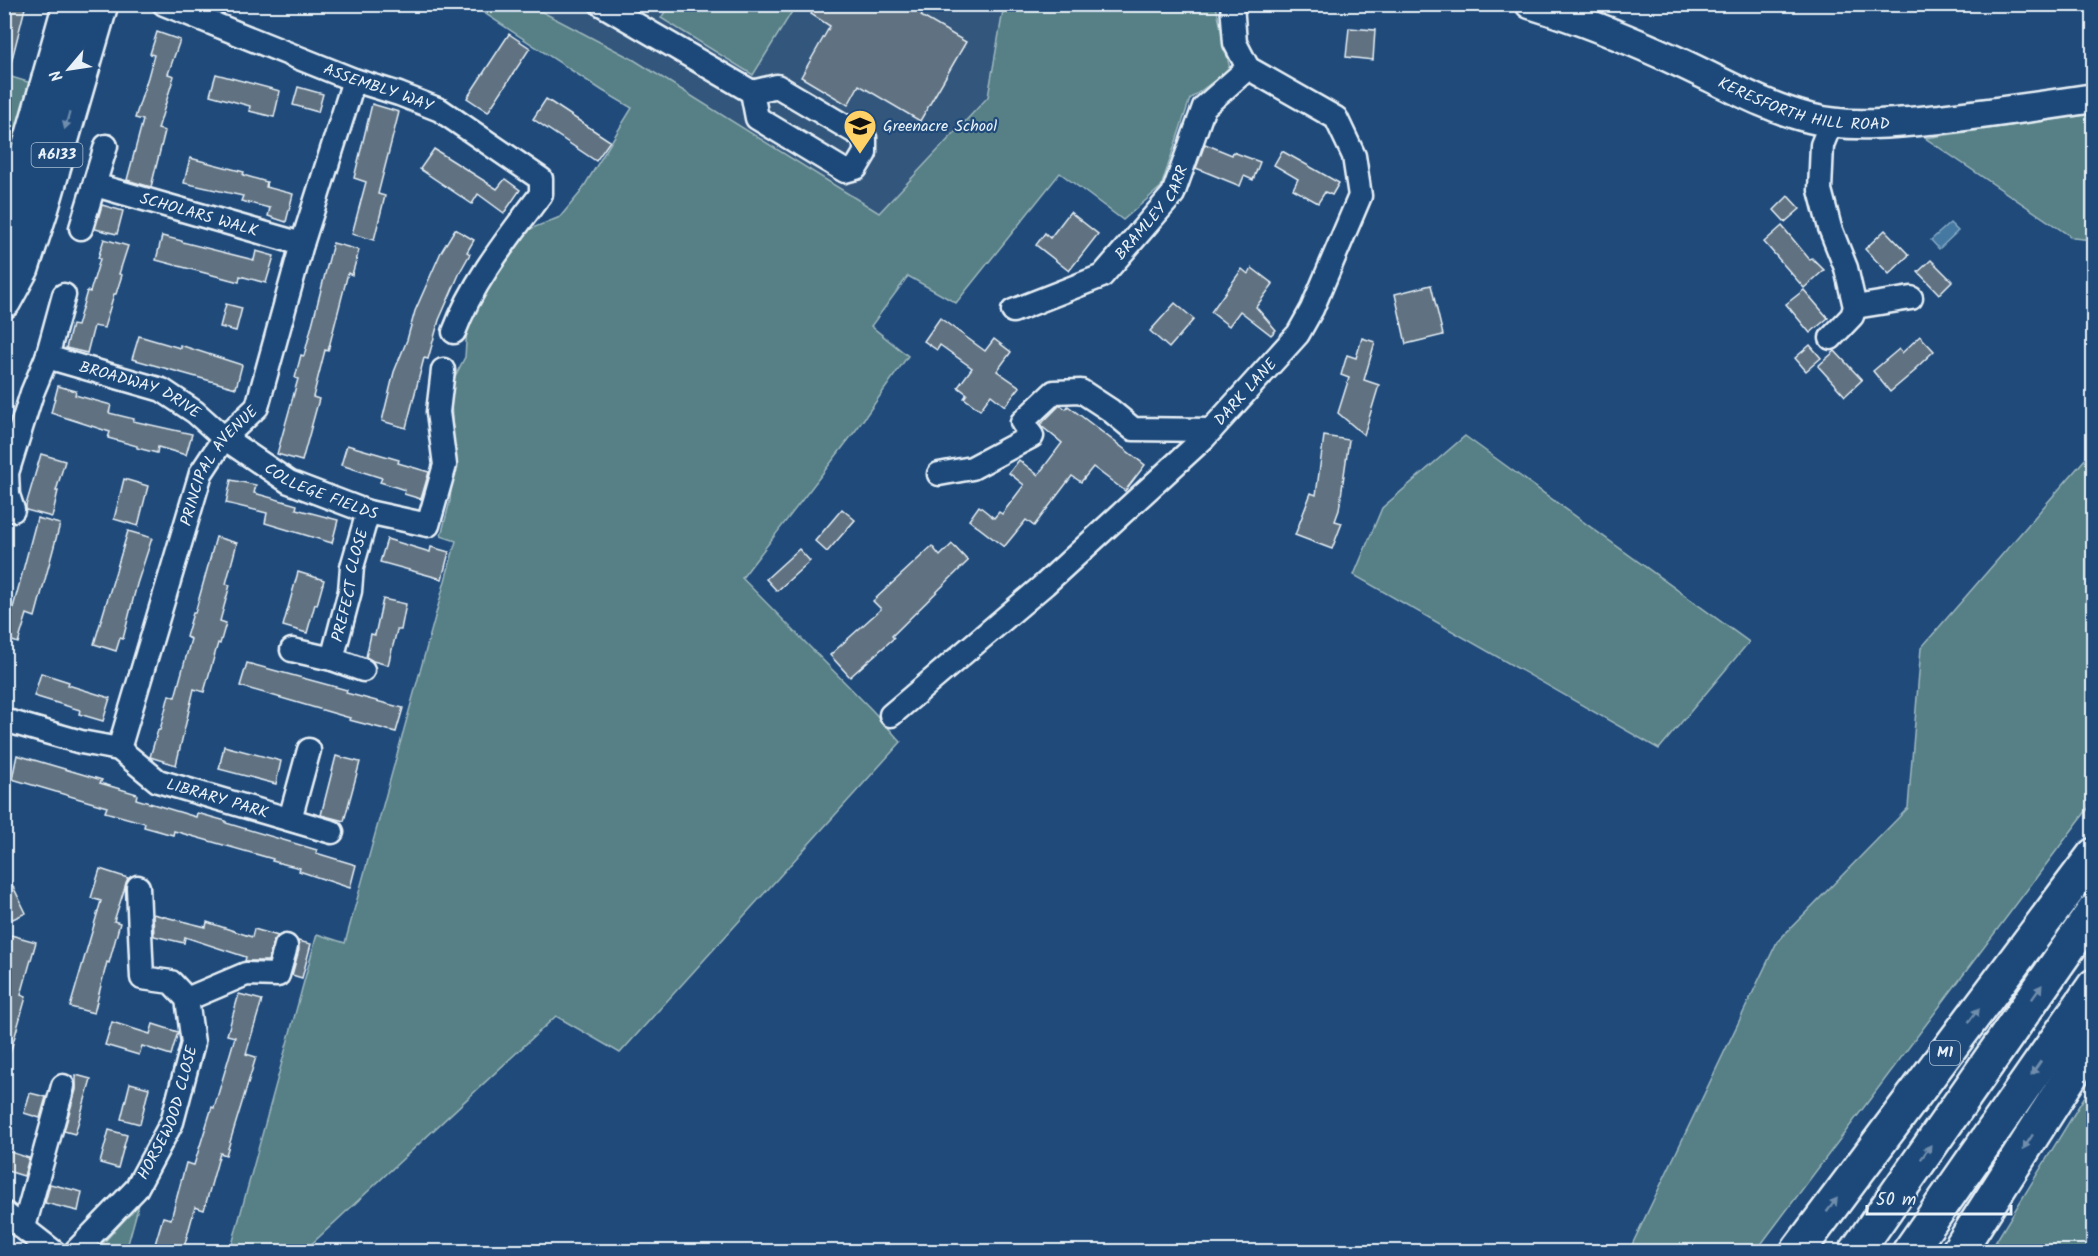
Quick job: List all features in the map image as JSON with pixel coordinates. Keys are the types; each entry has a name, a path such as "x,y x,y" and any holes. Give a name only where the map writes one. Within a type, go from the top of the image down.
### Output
{"highway":[{"name":"A6133","path":"4,237 70,4"},
{"name":"A6133","path":"4,301 22,268 39,217 101,4"},
{"name":"M1","path":"1797,1251 2094,855"},
{"name":"M1","path":"1856,1251 2094,911"},
{"path":"1909,1251 2094,986"},
{"path":"1958,1251 2094,1039"}],"main road":[{"name":"KERESFORTH HILL ROAD","path":"1530,4 1659,52 1767,103 1807,118 1831,123 1909,122 1993,113 2094,98"}],"street":[{"name":"ASSEMBLY WAY","path":"164,4 354,80 440,110 541,179 541,194 485,270 462,311 454,332"},
{"path":"602,4 752,92 777,86 865,138 866,153 856,168 845,171 757,118 752,92"},
{"path":"1232,4 1235,43 1248,68"},
{"name":"BRAMLEY CARR","path":"1013,311 1101,276 1173,194 1204,106 1248,68"},
{"name":"DARK LANE","path":"891,715 1052,578 1211,430 1298,334 1312,309 1360,196 1354,156 1336,118 1248,68"},
{"name":"PRINCIPAL AVENUE","path":"119,749 201,472 224,438 257,406 302,244 354,80"},
{"path":"1831,123 1822,145 1820,190 1830,228 1846,268 1855,307 1852,316 1831,338"},
{"path":"81,228 106,146"},
{"name":"SCHOLARS WALK","path":"95,184 302,244"},
{"path":"13,510 8,495 7,473 32,393 47,357 64,295"},
{"path":"1855,307 1911,298"},
{"name":"BROADWAY DRIVE","path":"47,357 162,390 195,412 224,438"},
{"name":"COLLEGE FIELDS","path":"224,438 289,482 368,512 428,525 445,465 438,412 443,370"},
{"path":"939,474 972,468 1032,436 1022,422 1054,392 1081,391 1133,429 1211,430"},
{"name":"PREFECT CLOSE","path":"332,659 350,591 352,567 368,512"},
{"name":"PREFECT CLOSE","path":"292,650 332,659 363,670"},
{"path":"4,720 81,742 119,749"},
{"name":"LIBRARY PARK","path":"119,749 158,781 332,832"},
{"name":"LIBRARY PARK","path":"290,819 309,750"},
{"path":"138,887 142,978 171,982 187,999 246,974 278,975 286,946"},
{"name":"HORSEWOOD CLOSE","path":"75,1251 136,1189 172,1122 193,1043 187,999"},
{"path":"24,1227 63,1086"},
{"path":"4,1212 54,1251"}],"shaded area":[{"name":"Greenacre School","path":"529,5 1004,5 988,97 879,213 634,60"},
{"path":"1950,223 1958,231 1939,249 1931,240"}],"green space":[{"path":"670,4 796,5 753,75 661,18"},
{"path":"1212,4 1216,6 1230,69 1190,99 1161,187 1123,220 1060,173 956,303 908,276 871,326 908,356 856,430 742,578 901,742 620,1053 556,1016 304,1251 230,1252 317,934 345,943 456,541 441,536 450,501 454,450 450,386 465,357 467,328 486,290 530,229 560,217 580,193 632,108 472,5 529,5 634,60 879,213 988,97 1004,5"},
{"path":"5,75 31,83 5,167"},
{"path":"2093,114 2093,240 2073,238 1925,138"},
{"path":"1465,436 1749,642 1659,749 1354,575 1382,508"},
{"path":"2093,450 2093,802 1756,1251 1629,1251 1777,942 1908,808 1921,648"},
{"path":"2093,1083 2093,1251 1990,1251"},
{"path":"139,1204 126,1251 96,1251"}],"building":[{"path":"4,4 26,4 10,67 4,67"},
{"path":"816,4 912,4 924,11 921,16 966,42 920,121 859,85 848,105 801,77 830,26 811,14"},
{"path":"1349,28 1375,30 1373,60 1346,57"},
{"path":"157,32 180,40 168,74 174,76 158,129 165,131 151,187 127,180 143,120 135,118 154,55 150,54"},
{"path":"509,34 530,48 488,112 467,98"},
{"path":"216,74 280,91 274,117 249,111 250,106 210,95"},
{"path":"298,87 323,94 318,112 293,105"},
{"path":"546,99 610,141 596,161 533,119"},
{"path":"372,104 399,112 378,194 385,196 374,240 352,234 366,182 354,178"},
{"path":"1205,144 1232,155 1233,152 1260,162 1253,180 1244,176 1240,186 1196,168"},
{"path":"434,149 497,189 505,179 520,190 504,213 478,194 472,204 420,169"},
{"path":"1282,151 1339,183 1332,195 1325,192 1318,203 1293,189 1298,179 1274,165"},
{"path":"190,158 244,172 243,175 267,182 266,187 293,194 286,222 268,216 270,208 241,201 243,196 184,183"},
{"path":"1788,196 1800,209 1785,222 1774,210"},
{"path":"102,205 123,211 117,234 95,229"},
{"path":"1070,212 1098,234 1069,271 1036,245 1045,233 1050,238"},
{"path":"1782,226 1810,260 1812,258 1824,270 1804,288 1764,242"},
{"path":"455,229 474,240 467,252 470,254 439,320 428,359 424,358 406,428 382,421 394,372 407,340 415,311 441,252"},
{"path":"1885,230 1909,255 1889,274 1865,249"},
{"path":"162,236 254,260 256,251 274,256 266,283 240,276 239,282 156,260"},
{"path":"104,239 128,246 119,274 122,275 116,294 114,294 104,328 94,326 87,353 66,348 72,325 77,326 87,291 90,292"},
{"path":"333,243 359,250 352,275 348,273 328,351 325,350 313,397 319,399 302,461 277,454 298,379 295,378 301,355 304,356"},
{"path":"1931,260 1952,281 1939,294 1918,272"},
{"path":"1252,268 1273,284 1256,307 1276,330 1271,335 1240,311 1229,326 1211,312 1242,269 1248,274"},
{"path":"1431,285 1443,335 1406,344 1395,294"},
{"path":"1804,290 1828,318 1810,333 1786,304"},
{"path":"1175,303 1194,319 1169,348 1150,331"},
{"path":"226,304 242,308 236,331 220,327"},
{"path":"940,318 985,351 994,339 1011,352 997,371 1020,387 1005,406 991,395 980,410 964,398 967,394 958,387 972,368 940,345 937,350 924,341"},
{"path":"139,336 180,348 180,345 242,365 236,388 132,359"},
{"path":"1920,336 1934,351 1890,392 1873,371 1899,349 1902,353"},
{"path":"1362,338 1375,342 1364,380 1379,385 1364,435 1338,413 1349,378 1341,375 1347,355 1356,358"},
{"path":"1810,345 1821,358 1806,371 1795,358"},
{"path":"1835,351 1862,380 1845,396 1818,366"},
{"path":"58,386 76,391 75,395 111,405 109,413 134,419 133,421 192,434 186,455 158,447 157,453 137,448 137,446 108,438 110,432 51,413"},
{"path":"1060,405 1066,409 1068,406 1145,465 1125,491 1093,467 1081,482 1072,476 1034,526 1026,520 1004,547 969,520 979,506 994,518 999,512 1002,514 1024,485 1009,473 1019,460 1038,475 1062,443 1040,425"},
{"path":"1324,436 1349,440 1339,510 1335,521 1342,523 1332,549 1295,535 1311,493 1316,495"},
{"path":"347,445 399,460 398,463 429,472 421,499 404,494 405,490 380,482 382,478 341,465"},
{"path":"41,454 65,461 56,491 58,491 52,517 26,510"},
{"path":"124,479 148,486 138,526 114,519"},
{"path":"231,480 256,485 254,493 297,505 296,509 338,520 332,543 265,523 267,513 226,503"},
{"path":"842,509 855,520 827,552 815,541"},
{"path":"37,518 60,524 35,617 27,614 18,643 4,638 4,617 10,619"},
{"path":"128,531 152,538 123,639 120,638 116,651 94,644"},
{"path":"216,537 237,543 226,584 230,585 220,621 226,623 204,692 194,689 176,765 150,757 169,695 175,697 191,639 186,637"},
{"path":"387,539 430,552 431,547 449,552 442,579 380,562"},
{"path":"952,544 968,561 892,636 894,638 850,677 830,655 881,609 873,601 932,546 940,556"},
{"path":"799,549 810,561 777,591 766,579"},
{"path":"298,572 324,580 307,633 283,626"},
{"path":"383,599 406,604 401,630 397,630 388,665 366,657 371,634 375,635"},
{"path":"247,663 403,708 396,732 240,686"},
{"path":"41,673 69,682 68,685 110,698 103,721 79,714 80,710 34,696"},
{"path":"224,746 281,761 276,784 219,769"},
{"path":"17,755 102,780 100,783 137,794 136,799 196,817 197,813 226,821 226,823 317,850 316,853 356,865 350,888 299,871 300,868 272,861 273,859 174,831 173,835 144,827 145,823 105,812 107,807 12,779"},
{"path":"336,756 360,762 344,821 321,815"},
{"path":"4,868 26,913 4,923"},
{"path":"100,869 128,878 114,921 120,923 94,1013 70,1007 101,901 91,898"},
{"path":"153,914 206,927 207,922 252,937 254,929 278,936 273,942 268,961 245,961 246,957 185,937 184,943 154,936"},
{"path":"11,935 36,942 21,995 26,997 9,1057 4,1056 4,957"},
{"path":"298,941 311,944 302,978 292,975 299,950"},
{"path":"239,994 262,1000 246,1054 256,1057 226,1155 220,1153 204,1210 195,1207 183,1251 153,1251 163,1217 171,1219 186,1163 194,1165 212,1107 214,1108 235,1037 227,1035"},
{"path":"112,1022 150,1034 153,1024 178,1032 171,1055 142,1046 139,1055 105,1045"},
{"path":"76,1075 91,1079 75,1134 64,1131 76,1090"},
{"path":"130,1083 149,1088 140,1124 121,1119"},
{"path":"30,1093 46,1097 40,1118 24,1113"},
{"path":"109,1130 127,1135 118,1168 100,1163"},
{"path":"4,1150 29,1158 24,1176 4,1170"},
{"path":"50,1184 82,1192 78,1211 45,1203"}],"place":[{"name":"Greenacre School","path":"860,155"}]}
